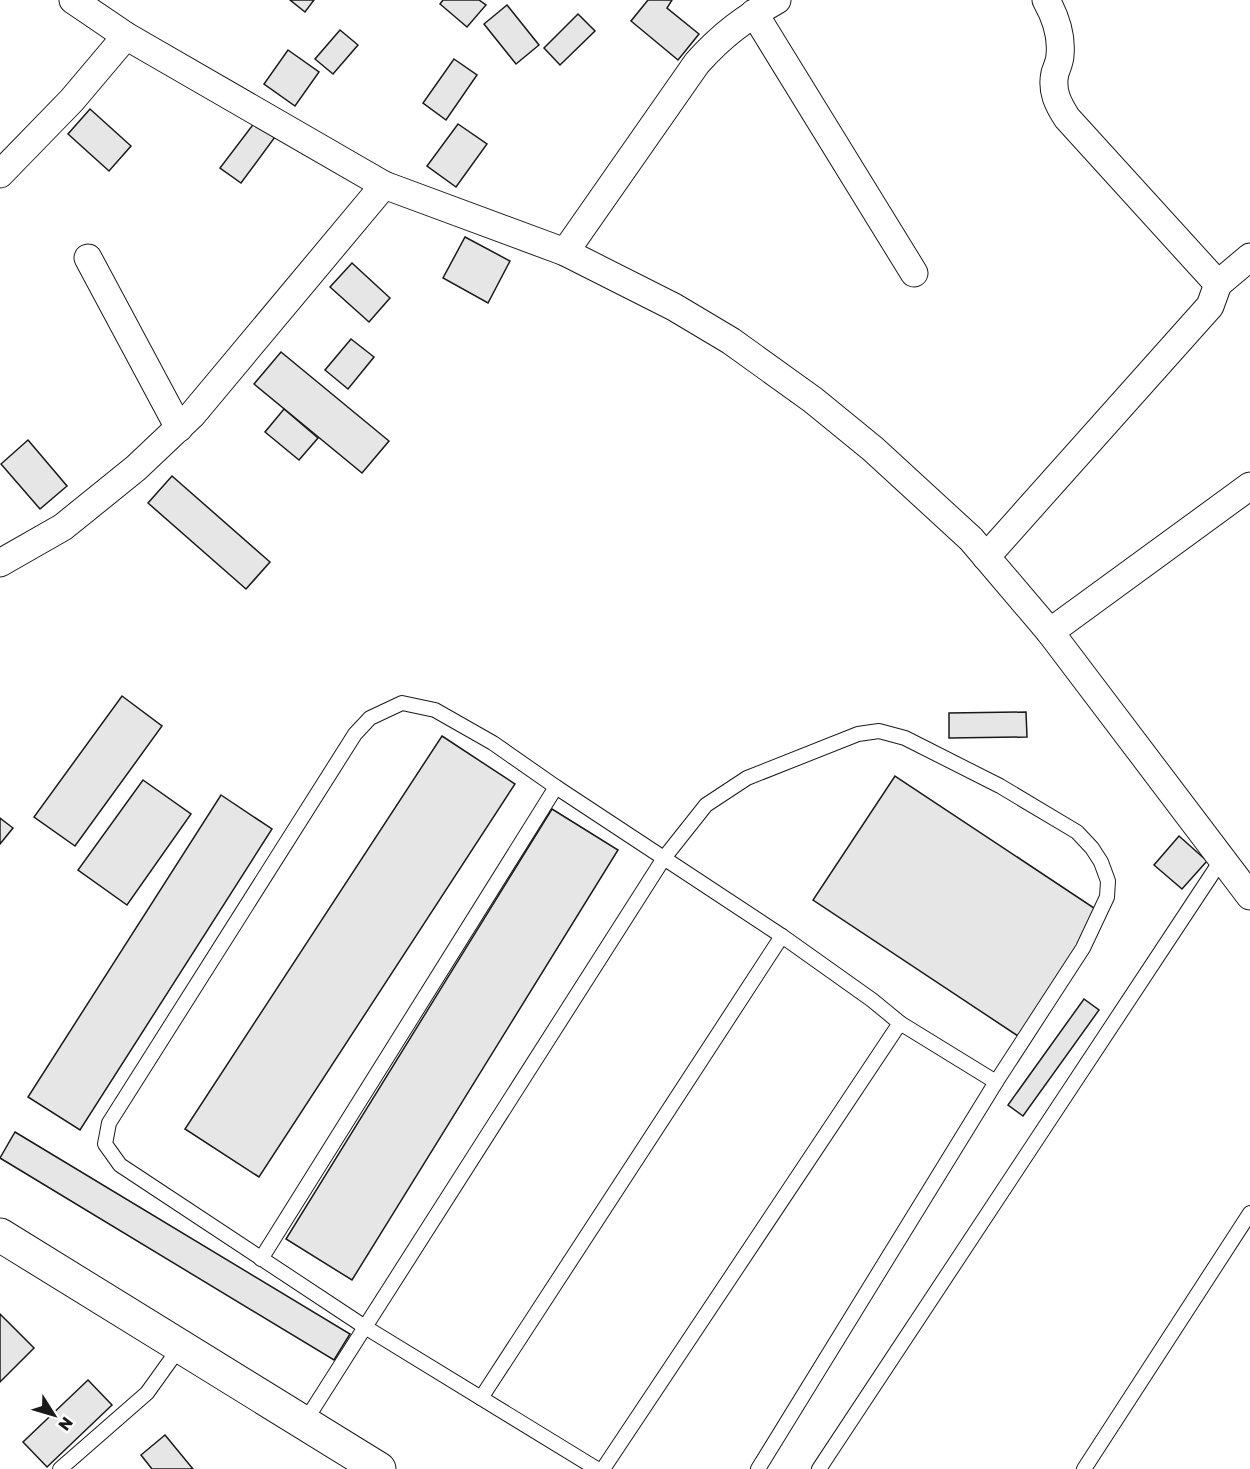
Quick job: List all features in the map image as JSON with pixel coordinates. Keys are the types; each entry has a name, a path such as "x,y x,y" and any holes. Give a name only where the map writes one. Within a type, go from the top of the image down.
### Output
{"main road":[{"path":"0,1235 304,1423 360,1465"}],"street":[{"path":"73,0 126,36 384,185 566,252 674,307 772,369 873,449 971,539 1050,632 1250,896"},
{"path":"1046,0 1056,21 1060,39 1060,57 1054,76 1054,90 1058,103 1067,118 1218,284"},
{"path":"566,252 697,63 718,39 766,7 914,273"},
{"path":"0,174 72,100 126,36"},
{"path":"0,563 63,527 136,468 179,428 384,185"},
{"path":"986,557 1210,306 1218,284 1250,257"},
{"path":"88,258 179,428"},
{"path":"1050,632 1250,486"}],"lane":[{"path":"597,1469 365,1327 261,1259 120,1165 105,1144 109,1123 355,734 370,718 402,703 435,710 493,743 782,936 872,1000 900,1023 996,1083"},
{"path":"304,1423 664,858 706,805 747,778 858,734 879,731 905,738 989,780 1077,832 1101,862 1108,881 1107,897 1083,948 996,1083 758,1469"},
{"path":"261,1259 556,787"},
{"path":"819,1469 1222,859"},
{"path":"481,1398 782,936"},
{"path":"603,1469 900,1023"},
{"path":"1084,1469 1250,1213"},
{"path":"60,1469 147,1393 180,1347"}],"building":[{"path":"290,0 314,0 305,12"},
{"path":"443,0 479,0 486,5 467,27 440,4"},
{"path":"648,0 672,0 667,8 699,34 678,60 631,21"},
{"path":"507,5 539,45 516,64 484,24"},
{"path":"578,14 595,31 560,65 544,48"},
{"path":"340,30 358,45 333,74 315,59"},
{"path":"288,50 319,72 295,106 264,84"},
{"path":"454,59 477,75 446,120 423,103"},
{"path":"90,109 131,146 109,171 68,134"},
{"path":"255,122 275,137 241,183 220,168"},
{"path":"458,124 487,144 456,187 427,166"},
{"path":"465,237 510,261 488,303 443,278"},
{"path":"352,263 390,298 369,322 330,287"},
{"path":"351,339 374,357 348,389 325,370"},
{"path":"281,352 389,441 362,473 254,384"},
{"path":"284,409 318,438 299,460 265,432"},
{"path":"28,440 67,486 40,509 1,464"},
{"path":"172,476 270,562 246,589 148,503"},
{"path":"122,696 162,726 75,846 34,817"},
{"path":"1026,712 1027,737 949,738 949,713"},
{"path":"442,736 515,784 259,1177 185,1129"},
{"path":"895,776 1100,912 1018,1036 813,900"},
{"path":"143,780 191,814 127,905 78,870"},
{"path":"221,795 272,829 80,1130 28,1097"},
{"path":"552,809 618,850 352,1280 286,1239"},
{"path":"0,818 13,828 0,844"},
{"path":"1179,836 1207,861 1182,889 1154,865"},
{"path":"1084,999 1099,1010 1023,1116 1008,1105"},
{"path":"15,1132 350,1334 334,1360 0,1158"},
{"path":"0,1314 34,1348 0,1382"},
{"path":"88,1380 112,1405 47,1467 23,1442"},
{"path":"165,1435 193,1469 152,1469 141,1455"}]}
